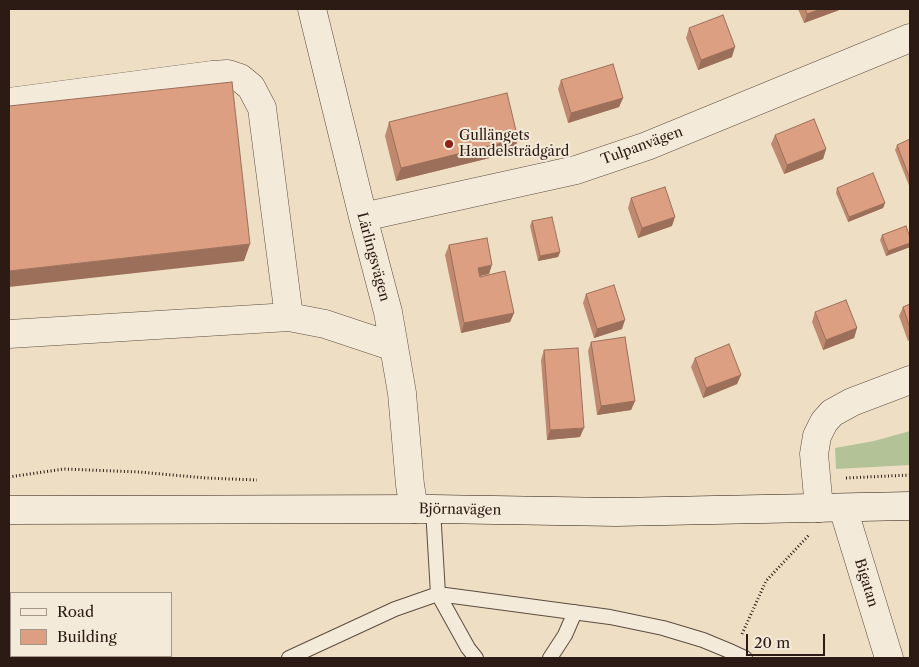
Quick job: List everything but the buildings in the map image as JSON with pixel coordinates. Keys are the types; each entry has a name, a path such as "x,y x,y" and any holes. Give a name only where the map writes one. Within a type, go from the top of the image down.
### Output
{"street":[{"name":"Lärlingsvägen","path":"312,9 362,217 388,312 402,393 410,485 423,509"},
{"name":"Tulpanvägen","path":"362,217 576,170 648,146 910,38"},
{"path":"9,102 212,75 228,74 240,78 250,86 262,108 290,317"},
{"path":"9,334 290,317 325,324 394,347"},
{"name":"Bigatan","path":"889,658 831,508 816,479 814,454 816,436 832,413 852,402 910,380"},
{"name":"Björnavägen","path":"9,510 423,509 616,512 910,506"}],"lane":[{"path":"423,509 438,594 468,648 476,658"},
{"path":"289,658 395,609 438,594 610,617 663,628 702,640 741,656"},
{"path":"550,658 565,635 574,612"}],"path":[{"path":"9,477 64,469 264,480"},
{"path":"816,479 910,475"},
{"path":"741,656 742,632 766,581 807,538 831,508"}],"green space":[{"path":"910,431 910,465 836,469 835,448 874,441"}],"place":[{"name":"Gullängets Handelsträdgård","path":"449,144"}]}
